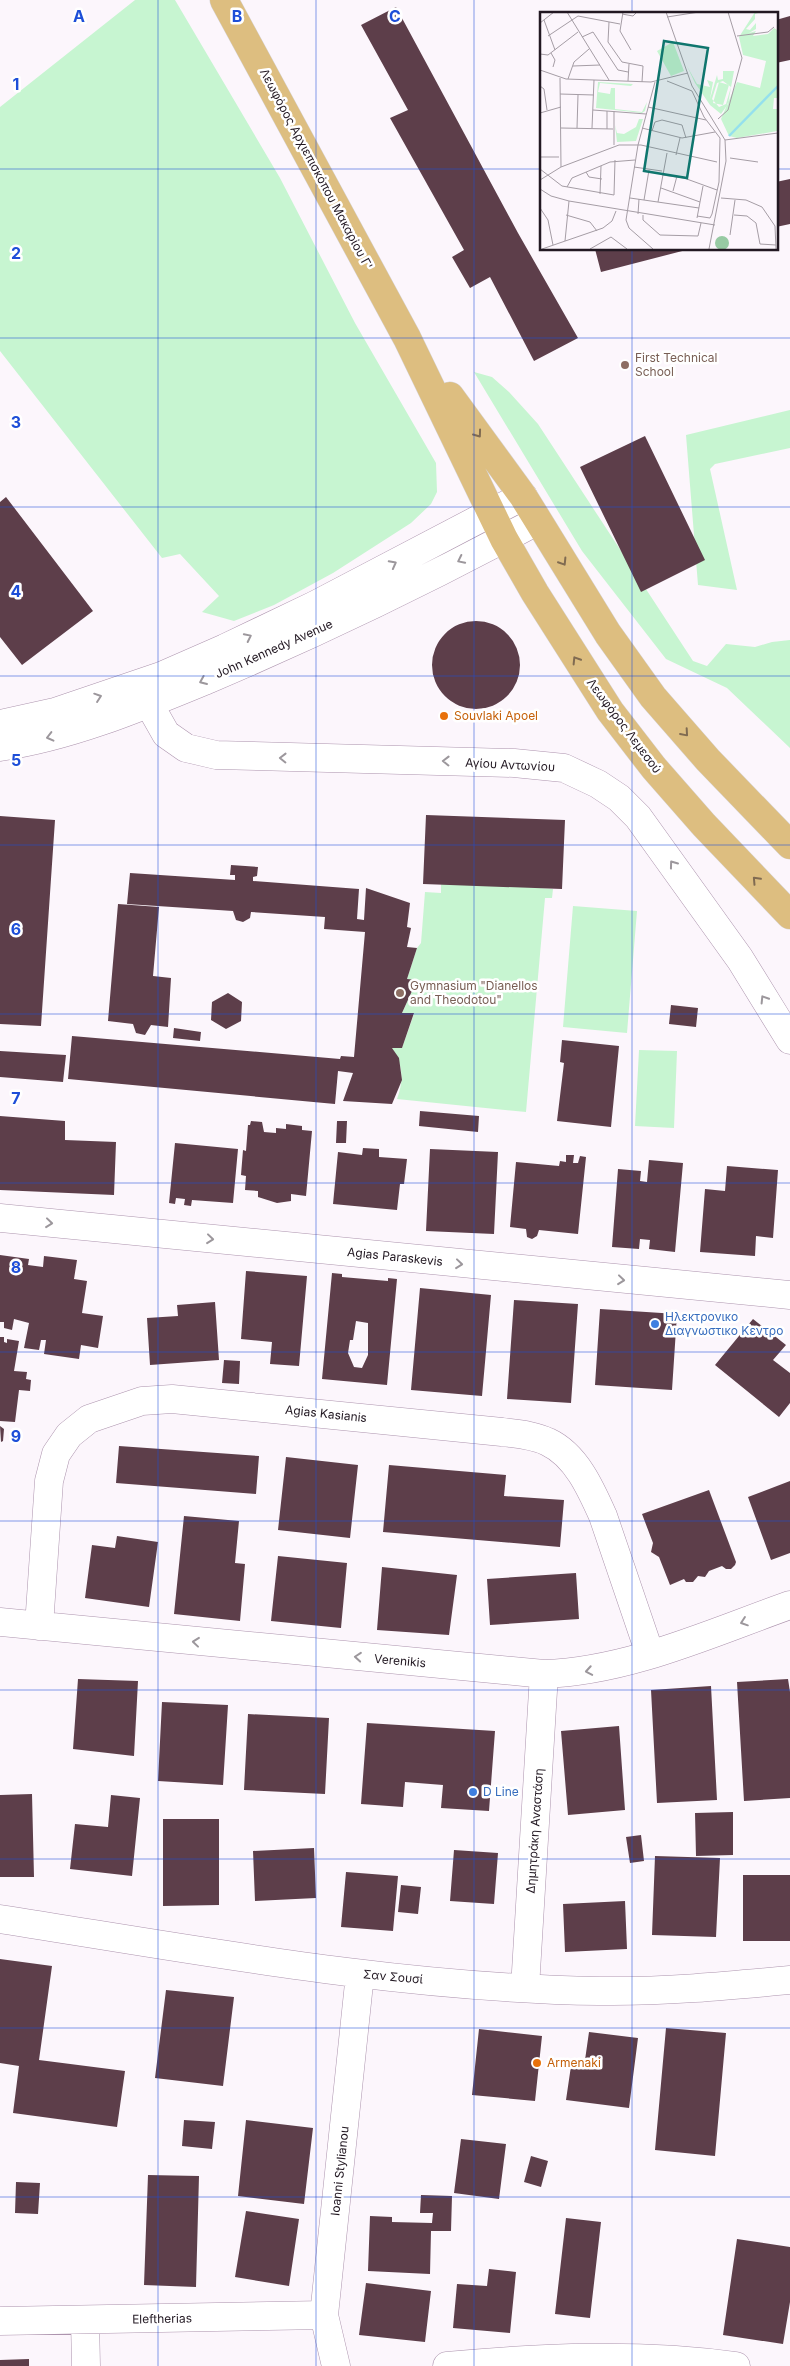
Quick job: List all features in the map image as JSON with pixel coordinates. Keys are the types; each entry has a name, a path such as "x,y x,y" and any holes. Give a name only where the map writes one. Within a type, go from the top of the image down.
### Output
{"main road":[{"name":"Λεωφόρος Αρχιεπισκόπου Μακαρίου Γ'","path":"224,0 408,338 492,512"},
{"name":"Λεωφόρος Αρχιεπισκόπου Μακαρίου Γ'","path":"408,338 524,496"},
{"path":"524,496 537,521 608,634 653,697 708,760 790,845"},
{"name":"Λεωφόρος Λεμεσού","path":"492,512 504,539 534,593 610,711 654,768 704,825 790,915"}],"street":[{"name":"John Kennedy Avenue","path":"0,724 55,712 169,673 315,605 524,496"},
{"name":"John Kennedy Avenue","path":"0,747 61,734 149,704 280,649 537,521"},
{"name":"Αγίου Αντωνίου","path":"149,704 166,734 186,748 216,755 514,763 564,768 598,784 619,798 638,816 740,959 790,1040"},
{"name":"Agias Paraskevis","path":"0,1218 790,1295"},
{"name":"Agias Kasianis","path":"38,1626 47,1498 56,1454 69,1435 89,1419 142,1401 172,1399 502,1432 528,1436 548,1442 564,1453 580,1472 593,1495 603,1516 650,1654"},
{"name":"Verenikis","path":"0,1622 544,1674 577,1673 597,1669 650,1654 790,1606"},
{"name":"Δημητράκη Αναστάση","path":"525,1988 544,1674"},
{"name":"Σαν Σουσί","path":"0,1920 360,1974 525,1988 600,1991 731,1986 790,1980"},
{"name":"Ioanni Stylianou","path":"336,2366 324,2315 360,1974"},
{"name":"Eleftherias","path":"0,2322 324,2315"},
{"path":"86,2320 86,2366"},
{"path":"447,2366 668,2360 736,2366"}],"green space":[{"path":"135,0 175,0 280,178 355,323 436,463 437,492 431,504 411,523 333,573 274,605 234,621 202,612 219,596 180,554 162,558 0,351 0,107"},
{"path":"474,372 492,377 509,392 538,424 693,661 707,666 726,644 755,647 772,642 790,640 790,748 727,688 666,659 582,551"},
{"path":"790,410 790,448 715,464 710,469 737,590 698,585 686,435"},
{"path":"441,880 553,889 552,898 545,898 526,1112 397,1099 401,1085 401,1073 396,1054 392,1048 402,1048 414,1014 402,1013 417,981 407,979 417,948 421,943 425,892 441,893"},
{"path":"573,906 637,911 627,1033 563,1027"},
{"path":"639,1050 677,1051 674,1128 635,1126"}],"building":[{"path":"396,7 518,233 578,338 534,361 490,277 470,288 452,257 464,250 390,118 408,110 361,25"},
{"path":"790,16 790,60 778,63 778,19"},
{"path":"790,179 790,224 778,227 778,182"},
{"path":"595,250 686,250 601,272"},
{"path":"645,436 705,560 641,592 580,467"},
{"path":"6,497 93,611 22,665 0,637 0,502"},
{"path":"467,621 485,621 501,628 513,640 520,656 520,674 513,690 501,702 485,709 467,709 451,702 439,690 432,674 432,656 439,640 451,628"},
{"path":"426,815 565,820 562,889 423,884"},
{"path":"0,816 55,820 41,1026 0,1024"},
{"path":"231,865 258,867 257,876 253,877 253,881 359,889 357,919 364,920 366,888 410,903 407,927 411,928 407,947 417,948 407,979 417,980 402,1013 414,1013 402,1048 392,1048 399,1058 402,1080 392,1104 343,1101 353,1073 338,1071 335,1104 68,1079 72,1036 340,1059 341,1056 354,1057 365,932 324,929 325,917 251,912 250,918 243,922 236,920 233,911 127,904 130,873 235,880 235,875 230,875"},
{"path":"118,904 159,907 153,976 171,978 168,1027 151,1025 145,1035 136,1033 133,1024 108,1021"},
{"path":"228,993 242,1002 241,1021 226,1029 211,1020 212,1002"},
{"path":"671,1005 698,1008 696,1027 669,1024"},
{"path":"174,1028 201,1032 200,1041 173,1038"},
{"path":"562,1040 619,1046 611,1127 557,1121 564,1063 560,1062"},
{"path":"0,1051 66,1055 63,1082 0,1077"},
{"path":"420,1111 479,1116 478,1132 419,1126"},
{"path":"0,1116 65,1121 65,1140 116,1142 114,1195 0,1190"},
{"path":"251,1121 262,1122 264,1132 276,1133 276,1128 286,1129 286,1124 302,1126 302,1130 312,1131 306,1196 291,1194 291,1201 277,1203 258,1197 258,1191 245,1190 246,1176 241,1175 243,1150 246,1151 248,1125 250,1125"},
{"path":"337,1121 347,1121 346,1143 336,1143"},
{"path":"175,1143 238,1149 233,1203 192,1200 191,1206 184,1205 185,1199 176,1198 175,1204 169,1203"},
{"path":"363,1148 379,1149 379,1157 407,1159 404,1184 400,1184 397,1210 333,1204 338,1152 362,1155"},
{"path":"430,1149 498,1152 494,1234 426,1231"},
{"path":"566,1155 574,1155 573,1163 578,1163 580,1156 586,1157 578,1234 539,1230 537,1236 532,1239 527,1237 526,1229 510,1227 516,1162 559,1166 560,1161 566,1162"},
{"path":"649,1160 683,1163 675,1252 649,1249 650,1240 640,1239 639,1249 612,1247 618,1169 641,1171 640,1181 647,1182"},
{"path":"727,1166 778,1170 773,1238 756,1236 755,1256 700,1252 705,1189 725,1191"},
{"path":"0,1255 29,1259 28,1265 43,1267 44,1256 77,1260 74,1279 87,1281 82,1313 103,1316 98,1348 81,1345 79,1359 44,1354 46,1340 41,1340 39,1350 24,1348 29,1323 14,1319 12,1330 4,1328 4,1322 0,1322"},
{"path":"246,1271 307,1276 299,1366 270,1364 272,1342 241,1339"},
{"path":"332,1273 342,1274 342,1277 388,1281 388,1278 397,1279 387,1385 322,1379","holes":["356,1321 368,1323 368,1355 362,1368 354,1367 348,1353 350,1340 353,1340"]},
{"path":"420,1288 491,1295 482,1396 411,1390"},
{"path":"514,1300 578,1304 571,1403 507,1399"},
{"path":"215,1302 219,1360 150,1365 147,1318 178,1316 177,1305"},
{"path":"600,1309 677,1314 672,1390 595,1385"},
{"path":"753,1319 786,1345 773,1360 790,1373 790,1403 779,1417 715,1365"},
{"path":"0,1337 4,1337 4,1342 7,1343 7,1339 19,1341 14,1371 27,1372 26,1379 31,1380 30,1391 19,1390 15,1422 0,1421"},
{"path":"224,1360 240,1361 239,1384 222,1383"},
{"path":"0,1426 4,1429 3,1441 1,1442"},
{"path":"119,1446 259,1456 256,1494 116,1483"},
{"path":"286,1457 358,1465 350,1538 278,1530"},
{"path":"389,1465 506,1475 504,1496 564,1500 560,1547 383,1532"},
{"path":"790,1481 790,1553 771,1560 748,1497"},
{"path":"709,1490 736,1562 735,1565 731,1569 726,1569 722,1566 709,1571 705,1577 698,1576 693,1582 686,1582 684,1579 670,1585 659,1557 651,1552 653,1543 642,1514"},
{"path":"184,1516 239,1521 235,1563 245,1564 240,1621 174,1614"},
{"path":"117,1536 158,1542 149,1607 85,1598 92,1545 115,1548"},
{"path":"278,1556 347,1563 341,1628 271,1621"},
{"path":"382,1567 457,1575 449,1635 377,1630"},
{"path":"576,1573 579,1619 490,1625 487,1579"},
{"path":"78,1679 138,1681 134,1756 73,1749"},
{"path":"788,1679 790,1692 790,1798 744,1801 737,1682"},
{"path":"711,1686 717,1800 657,1803 651,1690"},
{"path":"162,1702 228,1705 223,1785 158,1781"},
{"path":"248,1714 329,1718 325,1794 244,1790"},
{"path":"367,1723 495,1731 489,1811 441,1808 443,1785 405,1782 403,1807 361,1804"},
{"path":"619,1726 625,1810 568,1815 561,1731"},
{"path":"32,1794 34,1877 0,1877 0,1795"},
{"path":"111,1795 140,1798 132,1876 70,1869 75,1824 108,1827"},
{"path":"733,1812 733,1855 696,1856 695,1813"},
{"path":"163,1819 219,1819 219,1905 163,1906"},
{"path":"641,1835 644,1861 630,1863 626,1837"},
{"path":"314,1848 316,1898 255,1901 253,1851"},
{"path":"454,1850 498,1853 494,1904 450,1901"},
{"path":"655,1856 720,1858 716,1937 652,1935"},
{"path":"346,1872 398,1876 393,1931 341,1927"},
{"path":"743,1875 790,1875 790,1941 743,1941"},
{"path":"401,1885 421,1887 418,1914 398,1912"},
{"path":"625,1901 627,1949 565,1952 563,1904"},
{"path":"0,1959 52,1966 39,2060 125,2071 117,2127 13,2113 19,2066 0,2063"},
{"path":"166,1990 234,1997 223,2086 155,2078"},
{"path":"666,2028 726,2033 715,2156 655,2150"},
{"path":"479,2029 542,2036 535,2101 472,2095"},
{"path":"589,2032 638,2038 629,2108 566,2100 571,2066 584,2067"},
{"path":"184,2120 215,2122 212,2149 182,2146"},
{"path":"246,2120 313,2128 304,2204 238,2196"},
{"path":"461,2139 506,2144 499,2199 454,2193"},
{"path":"531,2156 548,2161 541,2187 524,2182"},
{"path":"148,2175 199,2176 196,2287 144,2285"},
{"path":"16,2182 40,2183 38,2214 15,2213"},
{"path":"421,2195 452,2196 451,2231 431,2231 430,2274 368,2271 370,2216 392,2217 392,2222 432,2223 433,2213 420,2213"},
{"path":"246,2211 299,2219 289,2286 235,2277"},
{"path":"566,2218 601,2222 590,2318 555,2314"},
{"path":"737,2239 790,2247 790,2302 783,2344 723,2335"},
{"path":"489,2269 516,2272 510,2333 453,2328 457,2284 487,2286"},
{"path":"366,2283 431,2291 425,2342 359,2335"},
{"path":"29,2359 29,2366 0,2366 0,2360"}],"place":[{"name":"First Technical School","path":"625,365"},
{"name":"Souvlaki Apoel","path":"444,716"},
{"name":"Gymnasium \"Dianellos and Theodotou\"","path":"400,993"},
{"name":"Ηλεκτρονικο Διαγνωστικο Κεντρο","path":"655,1324"},
{"name":"D Line","path":"473,1792"},
{"name":"Armenaki","path":"537,2063"}]}
